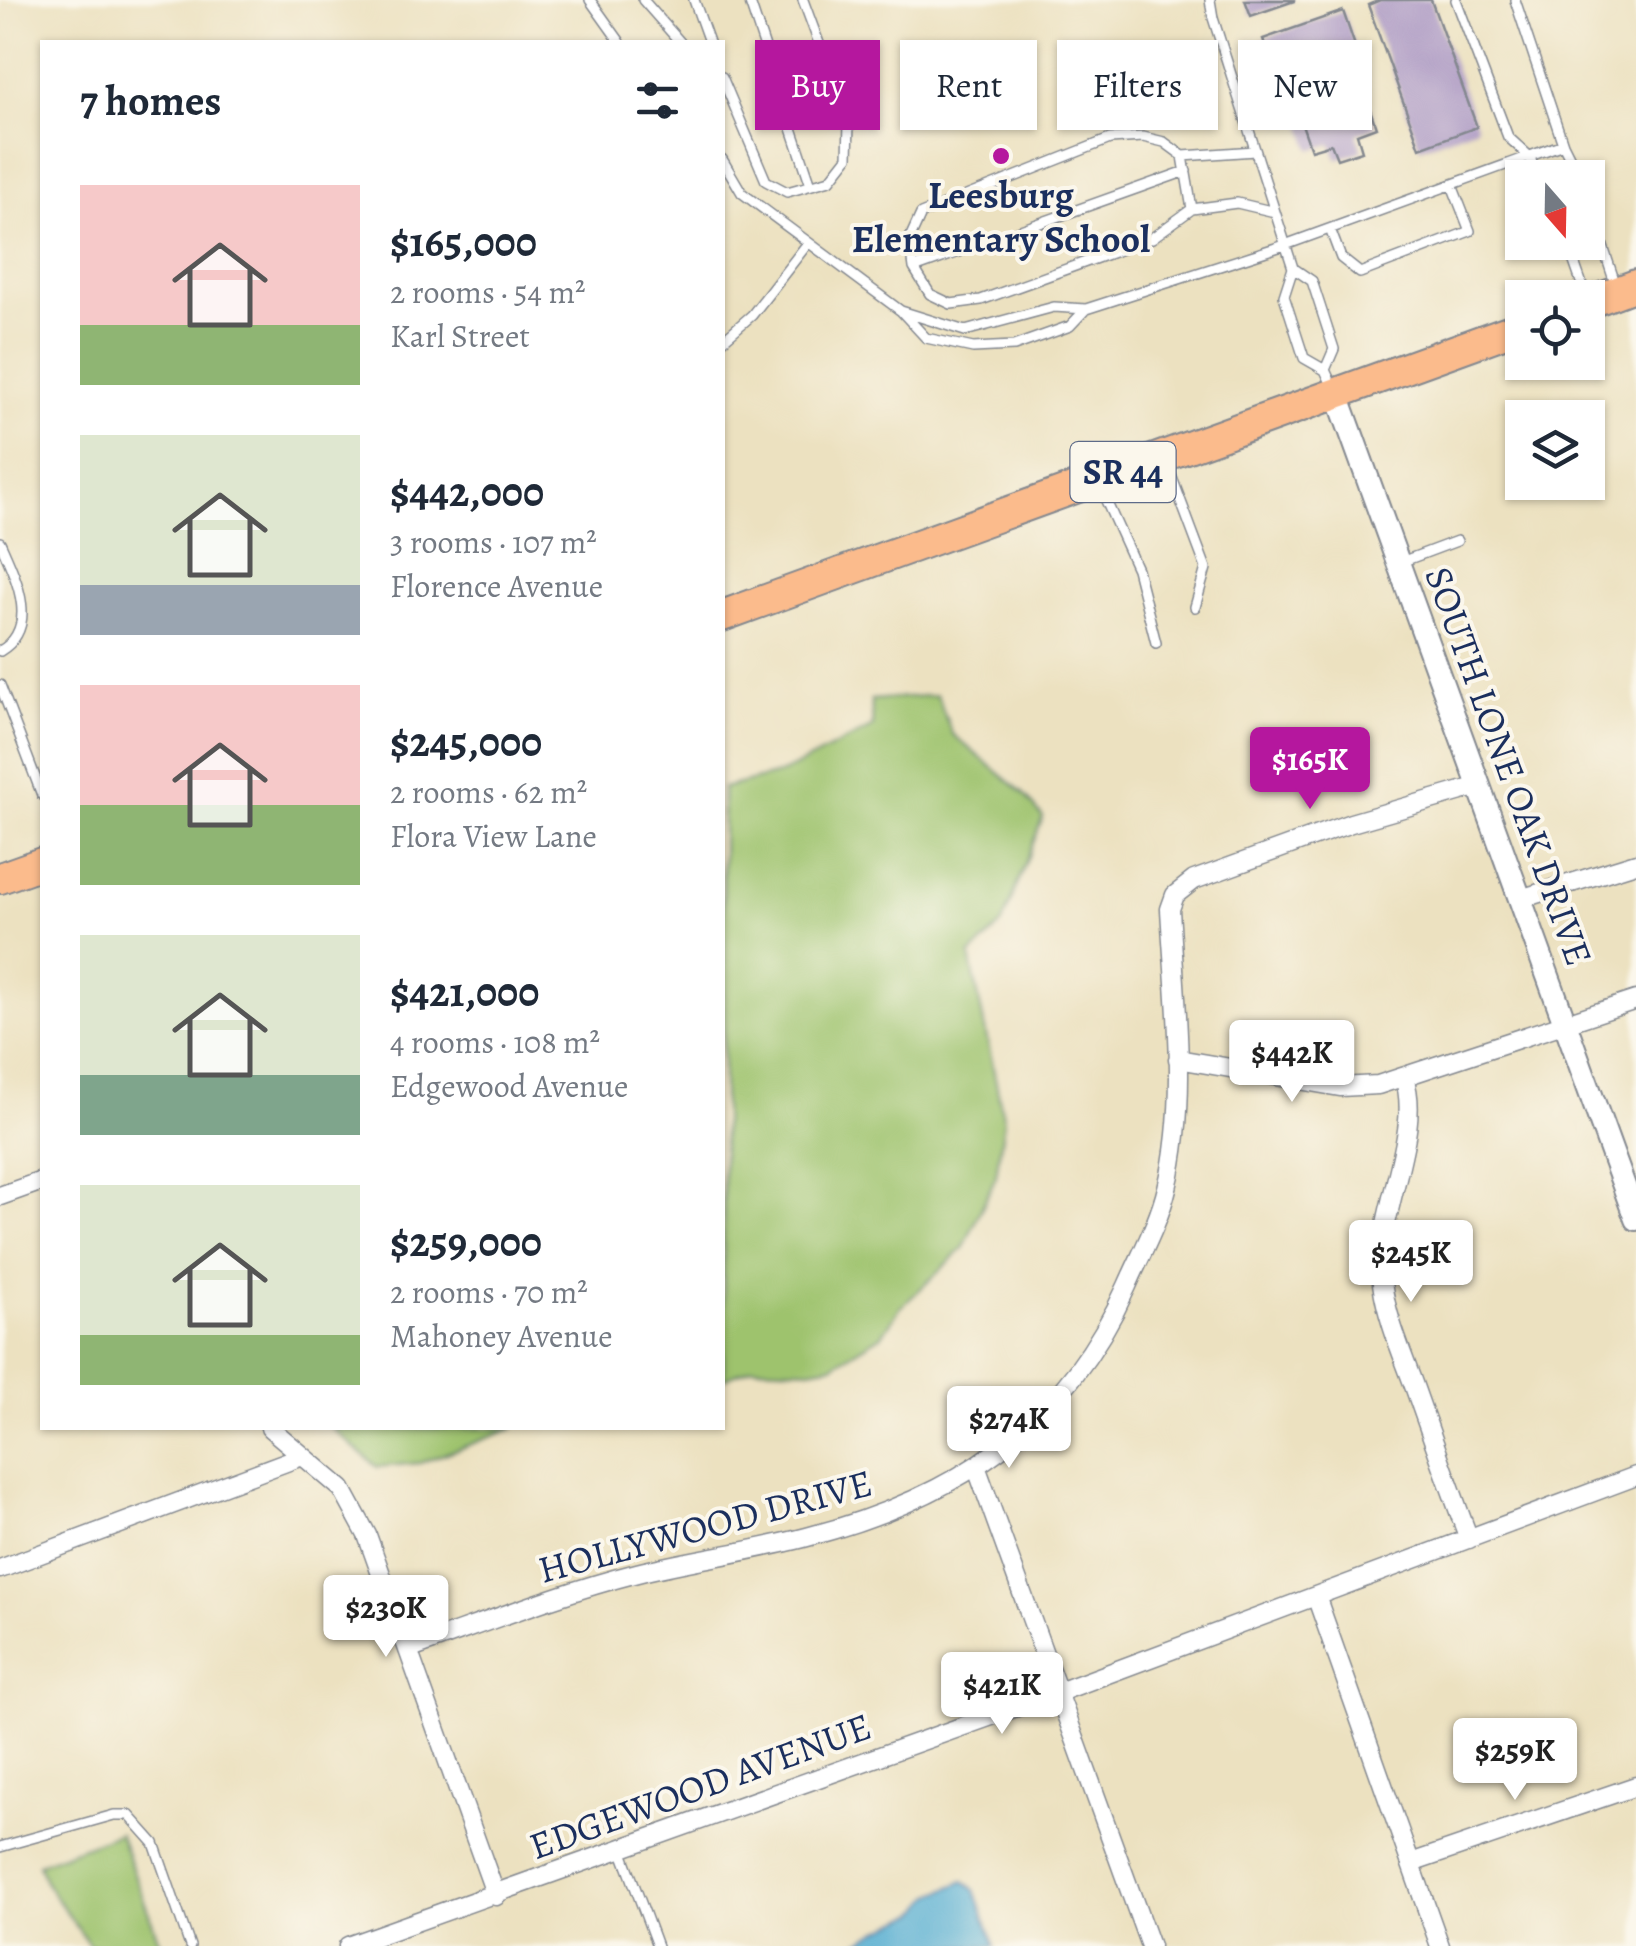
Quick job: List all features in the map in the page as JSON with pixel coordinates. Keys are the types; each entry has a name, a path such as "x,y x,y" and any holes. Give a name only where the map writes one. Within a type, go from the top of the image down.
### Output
{"main road":[{"name":"SR 44","path":"725,615 1164,456 1331,382 1505,331"},
{"path":"0,878 40,864"}],"street":[{"name":"SOUTH LONE OAK DRIVE","path":"1331,382 1636,1219"},
{"name":"HOLLYWOOD DRIVE","path":"408,1650 603,1583 808,1537 877,1515 916,1500 1014,1439 1071,1383 1096,1347 1167,1190 1174,1148 1178,1059 1170,909 1175,896 1194,880 1289,844 1479,786"},
{"path":"1520,900 1636,864"},
{"path":"1178,1059 1340,1088 1378,1085 1636,1000"},
{"path":"1404,1078 1410,1104 1386,1218 1382,1282 1391,1324 1468,1539"},
{"path":"0,1196 40,1182"},
{"path":"272,1430 342,1489 355,1510 496,1896"},
{"path":"0,1569 302,1456"},
{"path":"976,1466 1150,1946"},
{"name":"EDGEWOOD AVENUE","path":"348,1946 1059,1692 1636,1476"},
{"path":"1316,1596 1440,1946"},
{"path":"1410,1863 1636,1786"}],"lane":[{"path":"590,0 619,40"},
{"path":"643,0 678,40"},
{"path":"694,0 708,40"},
{"path":"749,0 812,185"},
{"path":"725,84 766,181 787,192 830,180 848,157 849,124 803,0"},
{"path":"1210,0 1293,268 1312,281 1334,348 1331,382"},
{"path":"1456,0 1508,137 1531,160"},
{"path":"1516,0 1571,160"},
{"path":"1255,151 1183,156 1164,142 1143,136 1110,139 921,214 910,238 914,268 930,294 951,304 982,300 1152,238 1192,209 1237,203 1275,212"},
{"path":"901,311 965,332 1054,307 1086,309 1285,245 1563,144"},
{"path":"1183,156 1192,209"},
{"path":"725,163 742,193 901,311 926,338 973,348 1014,346 1070,326 1086,309"},
{"path":"914,268 1186,171"},
{"path":"1330,229 1341,258 1360,273 1470,231 1452,185"},
{"path":"1605,239 1627,288"},
{"path":"725,338 752,315 808,244"},
{"path":"1293,268 1284,296 1304,358 1331,382"},
{"path":"1164,456 1206,568 1195,606"},
{"path":"1097,481 1137,569 1156,642"},
{"path":"1398,563 1457,541"},
{"path":"0,542 25,616 21,631 0,651"},
{"path":"0,685 40,789"},
{"path":"0,1847 114,1814 129,1815 154,1844 190,1946"},
{"path":"621,1849 657,1946"}],"green space":[{"path":"937,695 952,734 1022,792 1043,817 1002,924 970,956 1004,1121 996,1176 963,1249 900,1308 882,1335 833,1365 811,1369 753,1367 725,1378 725,787 782,773 873,727 871,700"},
{"path":"334,1430 509,1430 420,1463 377,1467"},
{"path":"119,1833 161,1946 90,1946 45,1882 39,1864"}],"water":[{"path":"964,1881 975,1890 995,1946 853,1946 917,1913 933,1895"}],"building":[{"path":"1245,0 1294,0 1294,1 1251,16"},
{"path":"1380,0 1431,0 1477,127 1420,148 1368,5"},
{"path":"1343,11 1353,40 1263,40"},
{"path":"1304,130 1368,130 1357,134 1362,151 1337,159 1331,144 1311,150"}],"place":[{"name":"Leesburg Elementary School","path":"1001,156"}]}
